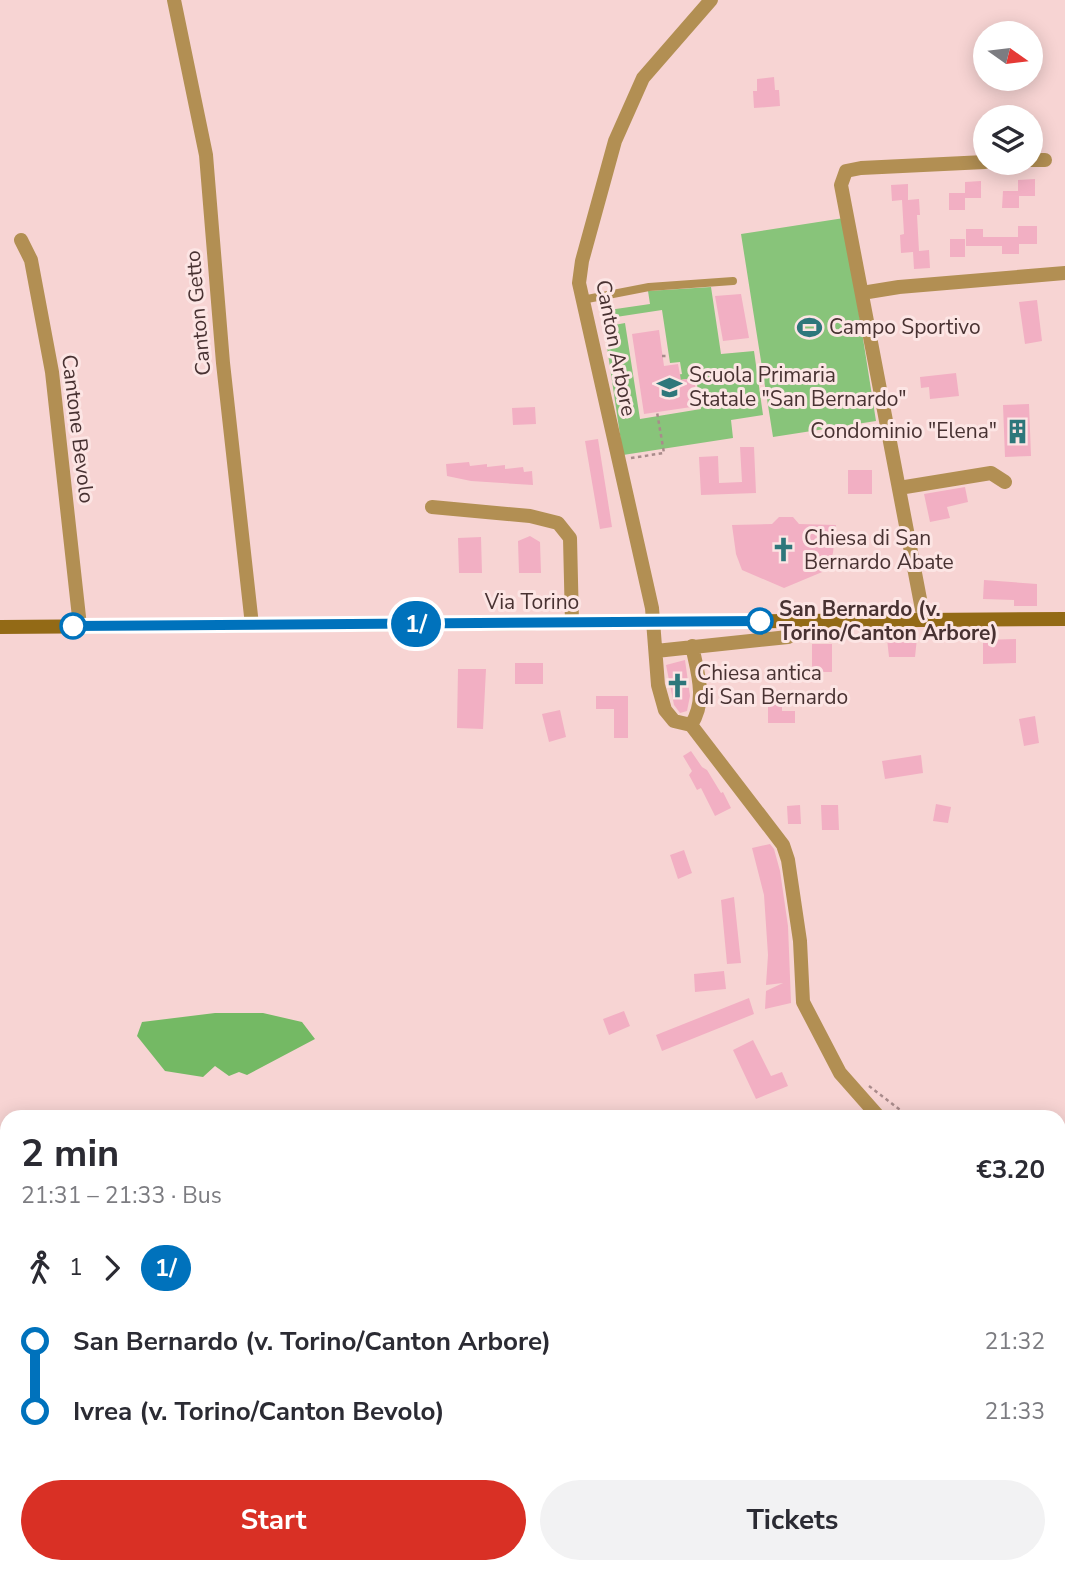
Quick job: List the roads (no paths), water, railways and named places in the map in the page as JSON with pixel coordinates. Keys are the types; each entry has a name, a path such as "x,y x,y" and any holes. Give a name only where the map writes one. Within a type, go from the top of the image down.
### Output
{"street":[{"name":"Canton Getto","path":"174,0 206,155 223,363 253,625"},
{"name":"Canton Arbore","path":"691,725 674,721 665,710 657,685 652,608 579,283 582,261 615,141 643,78 711,0"},
{"path":"924,620 841,185 846,171 860,167 973,162"},
{"name":"Cantone Bevolo","path":"21,240 31,260 52,372 80,626"},
{"path":"862,293 899,287 1065,274"},
{"path":"899,488 991,473 1005,482"},
{"path":"432,508 530,516 558,523 570,538 572,622"},
{"name":"Via Torino","path":"0,627 1065,619"},
{"path":"656,651 788,637 796,632 797,621"},
{"path":"692,646 702,697 699,712 691,725 783,845 788,860 800,941 803,1002 840,1073 873,1110"}],"lane":[{"path":"582,300 649,287 733,281"}],"place":[{"name":"Campo Sportivo","path":"809,327"},
{"name":"Scuola Primaria Statale \"San Bernardo\"","path":"669,387"},
{"name":"Condominio \"Elena\"","path":"1017,431"},
{"name":"Chiesa di San Bernardo Abate","path":"784,550"},
{"name":"San Bernardo (v. Torino/Canton Arbore)","path":"760,621"},
{"name":"Chiesa antica di San Bernardo","path":"677,685"}]}
